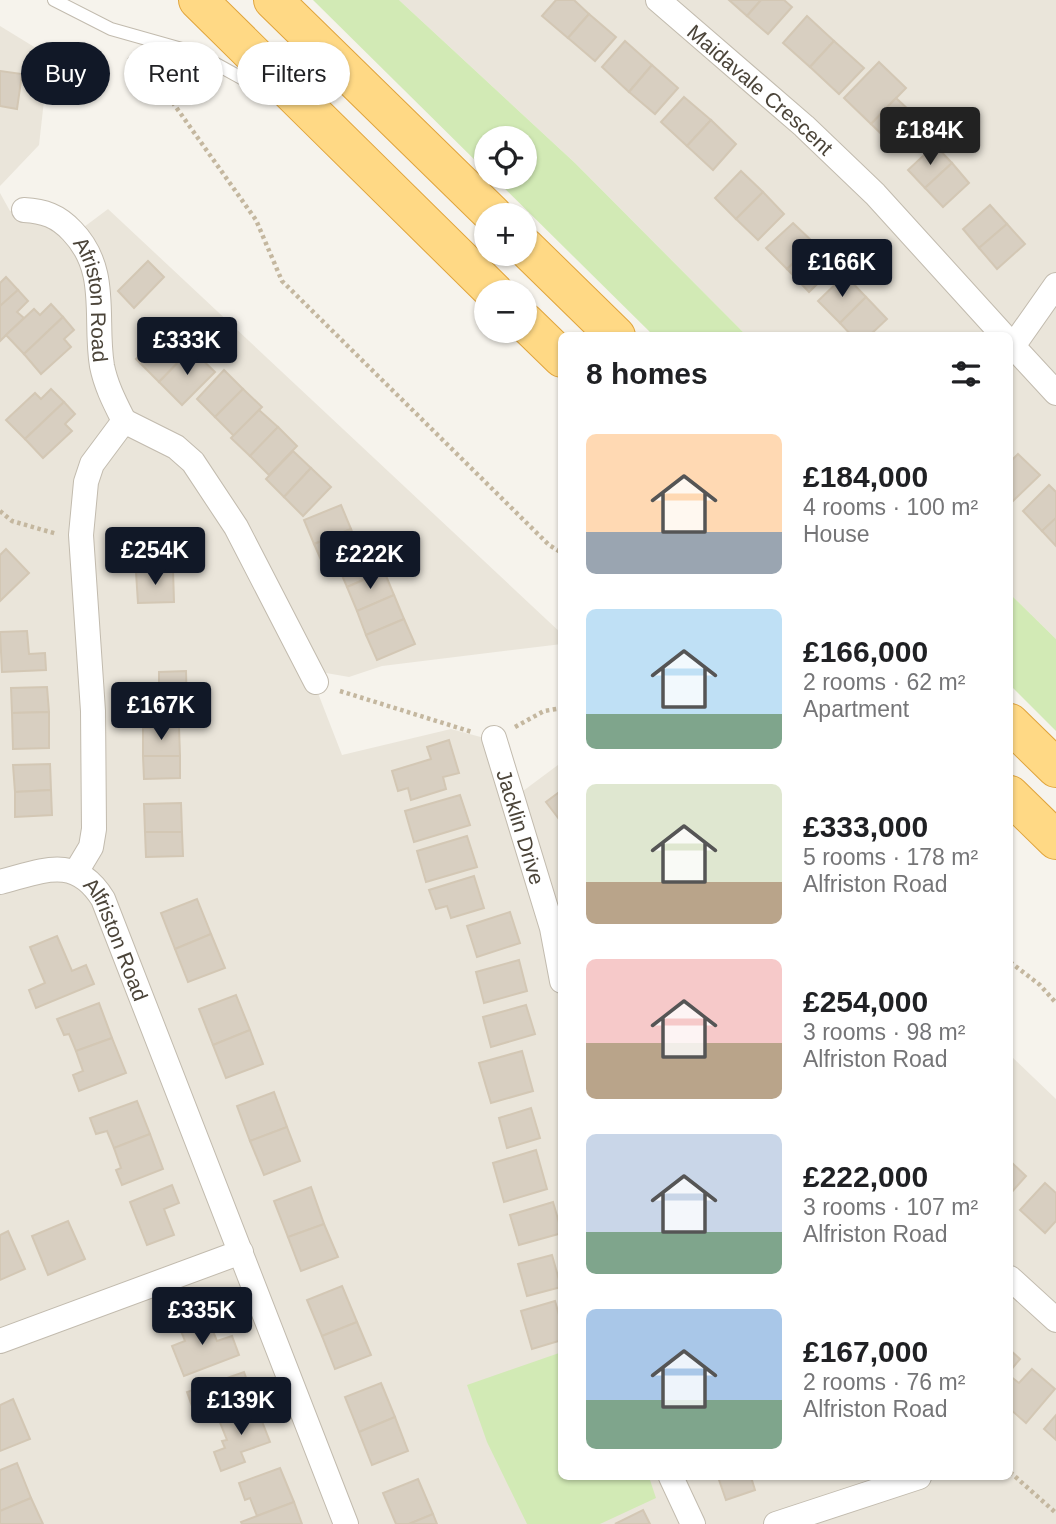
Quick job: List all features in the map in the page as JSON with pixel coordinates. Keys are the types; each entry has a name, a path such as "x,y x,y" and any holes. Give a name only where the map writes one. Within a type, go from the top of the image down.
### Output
{"highway":[{"path":"198,0 483,280"},
{"path":"273,0 481,203"},
{"path":"537,259 612,332"},
{"path":"537,334 558,354"},
{"path":"1013,726 1056,768"},
{"path":"1013,797 1056,840"}],"street":[{"name":"Maidavale Crescent","path":"658,0 839,160 1000,332"},
{"name":"Afriston Road","path":"24,210 49,213 62,221 89,255 99,290 102,365 107,387 124,421"},
{"path":"1013,337 1056,285"},
{"name":"Maidavale Crescent","path":"1013,346 1056,393"},
{"path":"124,421 176,447 193,462 236,527 316,682"},
{"name":"Alfriston Road","path":"124,421 92,464 86,482 81,535 93,711 94,829 91,847 76,872 97,889 103,899 346,1524"},
{"name":"Jacklin Drive","path":"494,738 558,955"},
{"path":"0,882 51,869 76,872"},
{"path":"0,1340 241,1252"},
{"path":"1013,1281 1056,1320"},
{"path":"672,1480 693,1524"},
{"path":"776,1524 910,1480"}],"lane":[{"path":"54,0 111,29 196,53 320,122"}],"path":[{"path":"120,47 166,93 256,220 282,281 549,545 558,551"},
{"path":"0,512 12,521 48,533 81,535"},
{"path":"316,682 494,738 544,711 558,709"},
{"path":"1013,964 1040,985 1056,1003"},
{"path":"1013,1475 1056,1513"}],"shaded area":[{"path":"399,0 1056,0 1056,639 1013,597 1013,332 743,332 537,126"},
{"path":"0,26 26,42 21,42 21,105 43,105 39,145 0,186"},
{"path":"0,193 10,211 39,212 84,227 108,209 558,630 558,644 382,666 349,677 309,670 342,755 451,729 488,739 519,794 558,765 558,1480 1013,1480 1013,1058 1056,1099 1056,1524 0,1524"}],"green space":[{"path":"313,0 399,0 535,126 474,126 474,159"},
{"path":"537,128 743,332 650,332 537,220 537,203 519,203 505,189 537,189"},
{"path":"1013,597 1056,639 1056,731 1013,688"},
{"path":"558,1353 558,1480 650,1480 656,1498 600,1524 527,1524 487,1442 467,1385"}],"building":[{"path":"556,0 574,0 589,14 568,38 542,16"},
{"path":"729,0 761,0 747,16"},
{"path":"761,0 784,0 792,7 768,34 747,16"},
{"path":"589,14 616,37 595,61 568,38"},
{"path":"807,16 834,41 810,67 783,43"},
{"path":"625,41 652,65 629,92 602,67"},
{"path":"834,41 864,68 839,94 810,67"},
{"path":"879,62 906,88 871,124 844,98"},
{"path":"652,65 678,88 655,114 629,92"},
{"path":"0,71 21,74 17,109 0,106"},
{"path":"684,97 711,120 687,146 661,122"},
{"path":"896,98 925,125 899,151 871,124"},
{"path":"711,120 736,144 713,170 687,146"},
{"path":"935,145 952,163 925,188 908,170"},
{"path":"952,163 969,183 943,207 925,188"},
{"path":"741,171 763,192 736,219 715,198"},
{"path":"763,192 784,214 758,240 736,219"},
{"path":"990,205 1007,224 979,248 963,229"},
{"path":"793,223 814,243 787,269 766,248"},
{"path":"1007,224 1025,244 997,269 979,248"},
{"path":"814,243 836,266 809,292 787,269"},
{"path":"148,261 164,277 134,308 118,291"},
{"path":"845,275 866,297 840,323 818,301"},
{"path":"6,277 18,290 0,306 0,283"},
{"path":"18,290 28,301 17,312 24,318 0,341 0,306"},
{"path":"866,297 887,319 873,332 848,332 840,323"},
{"path":"51,304 63,317 24,354 6,335 34,309 40,315"},
{"path":"63,317 74,330 64,339 71,347 41,374 24,354"},
{"path":"167,327 191,349 159,382 136,359"},
{"path":"191,349 215,372 182,405 159,382"},
{"path":"224,370 243,389 215,417 197,399"},
{"path":"51,389 64,402 25,439 6,420 35,393 41,399"},
{"path":"243,389 262,407 234,436 215,417"},
{"path":"64,402 75,414 65,424 72,431 43,458 25,439"},
{"path":"259,410 278,427 250,456 231,438"},
{"path":"278,427 297,446 269,475 250,456"},
{"path":"293,451 311,468 284,497 266,479"},
{"path":"1018,454 1040,475 1013,501 1013,459"},
{"path":"311,468 331,487 303,516 284,497"},
{"path":"1049,485 1056,492 1056,518 1042,531 1023,511"},
{"path":"341,505 351,529 314,544 304,520"},
{"path":"1056,518 1056,546 1042,531"},
{"path":"351,529 361,554 325,569 314,544"},
{"path":"191,530 191,552 172,553 173,570 136,572 134,533"},
{"path":"374,548 384,571 347,587 337,564"},
{"path":"6,549 29,573 0,601 0,555"},
{"path":"173,570 174,602 138,603 136,572"},
{"path":"384,571 394,595 357,611 347,587"},
{"path":"394,595 404,619 366,635 357,611"},
{"path":"404,619 415,644 377,660 366,635"},
{"path":"27,631 29,654 45,653 46,670 2,672 0,632"},
{"path":"186,671 187,711 142,712 142,695 159,695 159,672"},
{"path":"47,687 49,712 12,713 11,688"},
{"path":"49,712 49,748 13,749 12,713"},
{"path":"179,727 180,756 143,756 143,728"},
{"path":"449,740 459,773 443,777 446,789 411,800 408,788 398,791 392,771 431,759 427,747"},
{"path":"143,756 180,756 180,778 144,779"},
{"path":"50,764 51,790 15,792 13,765"},
{"path":"51,790 52,815 15,817 15,792"},
{"path":"558,793 558,818 546,802"},
{"path":"460,795 470,825 414,842 405,811"},
{"path":"181,803 182,832 145,832 144,804"},
{"path":"145,832 182,832 183,856 146,857"},
{"path":"467,836 477,867 426,882 417,851"},
{"path":"474,876 484,908 451,918 447,906 436,909 429,890"},
{"path":"197,899 211,934 175,949 161,913"},
{"path":"510,912 520,943 477,957 467,926"},
{"path":"211,934 225,968 188,982 175,949"},
{"path":"57,936 72,971 86,965 94,984 36,1008 29,990 45,983 30,947"},
{"path":"519,960 527,991 484,1003 476,972"},
{"path":"236,995 250,1030 213,1045 199,1009"},
{"path":"99,1003 112,1038 76,1051 69,1034 64,1035 57,1019"},
{"path":"526,1005 535,1034 491,1047 483,1017"},
{"path":"250,1030 263,1064 226,1078 213,1045"},
{"path":"112,1038 126,1073 79,1091 73,1075 83,1071 76,1051"},
{"path":"522,1051 533,1091 491,1103 479,1063"},
{"path":"274,1092 287,1127 250,1141 237,1106"},
{"path":"137,1101 150,1134 114,1148 107,1131 96,1134 90,1118"},
{"path":"531,1108 540,1138 507,1148 499,1118"},
{"path":"287,1127 300,1161 264,1175 250,1141"},
{"path":"150,1134 163,1169 122,1185 116,1170 121,1168 114,1148"},
{"path":"536,1150 547,1189 504,1202 493,1163"},
{"path":"1013,1164 1026,1176 1013,1191"},
{"path":"1045,1183 1056,1193 1056,1221 1045,1233 1020,1210"},
{"path":"172,1185 179,1203 164,1209 174,1235 147,1245 130,1202"},
{"path":"311,1187 324,1224 288,1237 274,1201"},
{"path":"553,1202 558,1219 558,1234 519,1245 510,1215"},
{"path":"68,1221 85,1259 48,1275 32,1236"},
{"path":"324,1224 338,1257 301,1271 288,1237"},
{"path":"8,1231 25,1269 0,1280 0,1235"},
{"path":"552,1255 558,1288 527,1296 518,1264"},
{"path":"342,1286 357,1322 322,1336 307,1300"},
{"path":"555,1301 558,1312 558,1341 532,1349 521,1311"},
{"path":"207,1316 217,1341 232,1336 239,1355 184,1376 172,1346 185,1341 179,1326"},
{"path":"357,1322 371,1355 335,1369 322,1336"},
{"path":"1013,1353 1020,1359 1013,1367"},
{"path":"1032,1369 1055,1389 1026,1423 1013,1412 1013,1378 1019,1383"},
{"path":"244,1372 256,1406 219,1420 213,1402 193,1409 187,1392"},
{"path":"381,1383 395,1417 359,1432 345,1397"},
{"path":"13,1399 30,1439 0,1451 0,1405"},
{"path":"256,1406 270,1442 241,1452 245,1462 221,1471 214,1452 225,1448 222,1441 227,1440 219,1420"},
{"path":"1056,1415 1056,1440 1044,1429"},
{"path":"395,1417 408,1451 372,1465 359,1432"},
{"path":"17,1463 31,1498 0,1511 0,1470"},
{"path":"280,1468 294,1502 257,1516 250,1498 245,1500 239,1483"},
{"path":"418,1479 433,1514 409,1524 396,1524 383,1493"},
{"path":"719,1480 752,1480 755,1490 726,1500"},
{"path":"31,1498 43,1524 0,1524 0,1511"},
{"path":"294,1502 302,1524 241,1522"},
{"path":"643,1510 650,1524 615,1524"},
{"path":"433,1514 437,1524 409,1524"}]}
